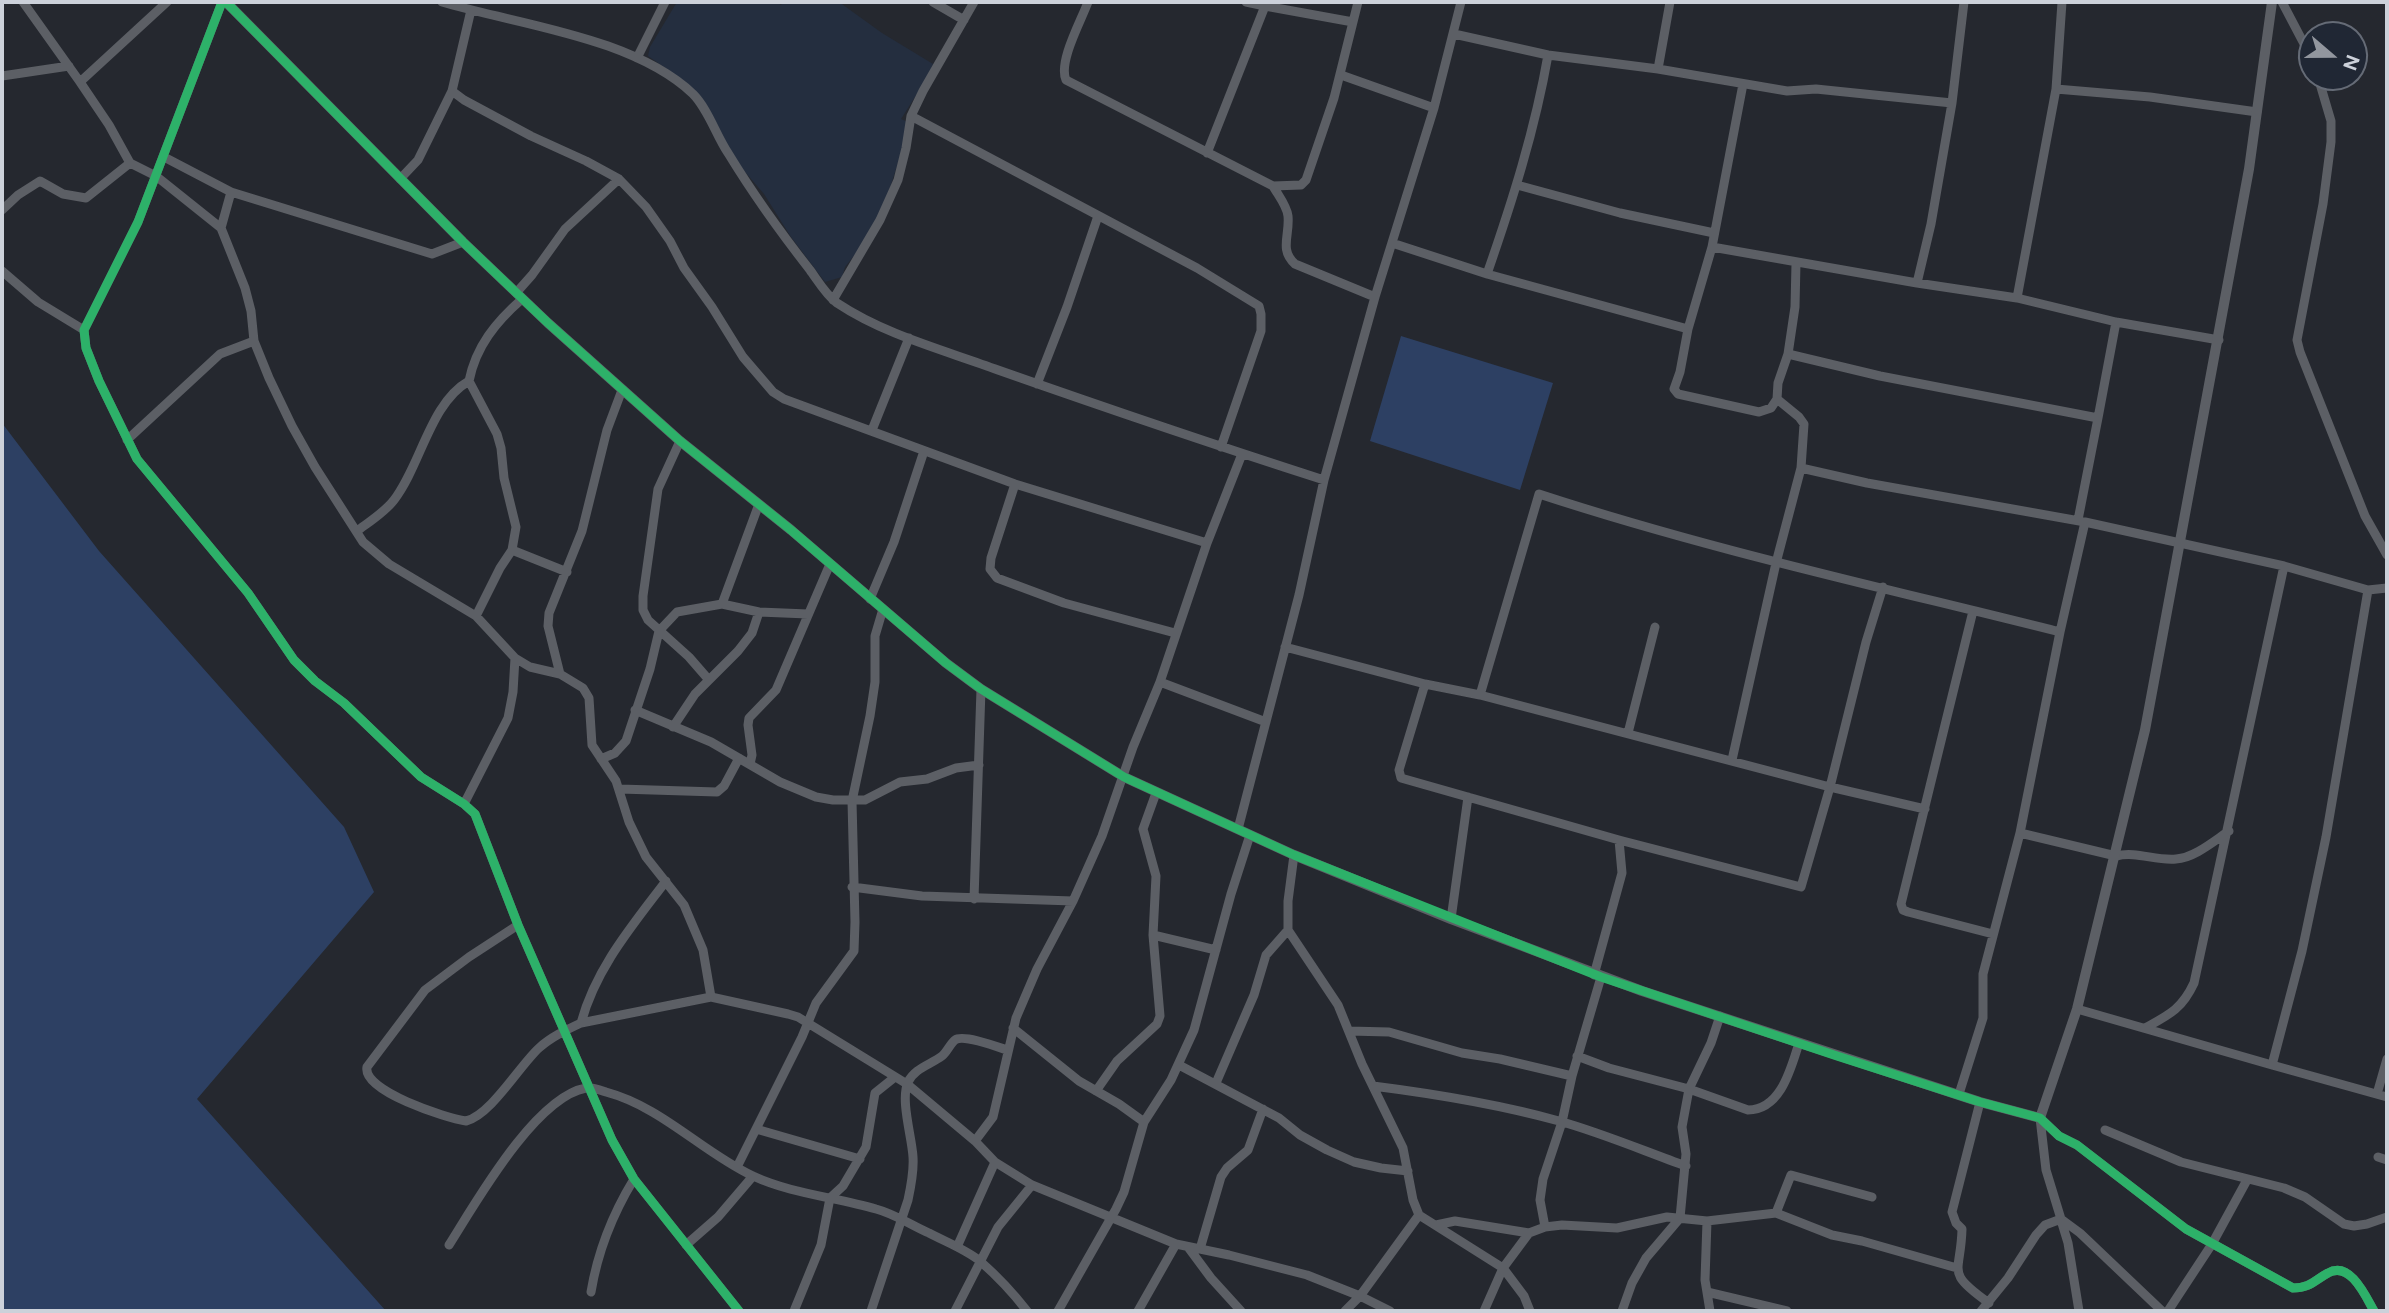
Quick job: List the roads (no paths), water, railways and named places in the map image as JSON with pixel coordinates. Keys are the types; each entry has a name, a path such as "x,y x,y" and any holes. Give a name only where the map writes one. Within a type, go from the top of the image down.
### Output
{"street":[{"path":"23,2 109,125 130,163 156,176 221,228 251,311 254,341 269,378 292,426 363,542 389,564 476,616 514,658 530,667 560,674 583,688 589,698 590,737 620,789 629,822 646,857 684,905 703,950 712,997"},
{"path":"80,82 166,2"},
{"path":"739,1311 634,1179 612,1140 518,925 475,814 421,776 294,660 248,593 138,459 86,348 84,330 138,222 224,2 519,296 680,441 981,689 1124,777 1294,855 1597,976 1980,1102 2040,1118 2059,1136 2077,1145 2146,1200 2211,1244 2294,1288 2313,1285 2328,1272 2344,1272 2354,1279 2374,1311"},
{"path":"442,2 615,49 677,80 695,97 727,153 833,300 856,315 909,338 1037,384 1324,480"},
{"path":"637,58 665,2"},
{"path":"933,2 964,20"},
{"path":"833,300 880,220 898,180 911,116 974,2"},
{"path":"1088,2 1065,61 1063,73 1066,80 1273,186 1301,185 1306,180 1341,75 1358,2"},
{"path":"1245,2 1353,22"},
{"path":"1238,829 1311,546 1324,480 1375,297 1434,108 1461,2"},
{"path":"1658,69 1670,2"},
{"path":"1917,283 1931,223 1952,103 1964,2"},
{"path":"2017,298 2056,89 2062,2"},
{"path":"2079,1311 2068,1243 2046,1170 2040,1118 2077,1009 2145,730 2219,340 2257,112 2272,2"},
{"path":"2282,2 2298,32"},
{"path":"1207,153 1265,6"},
{"path":"400,179 418,160 452,92 471,10"},
{"path":"1454,34 1548,55 1658,69 1787,91 1816,89 1952,103"},
{"path":"1487,274 1517,185 1541,98 1548,55"},
{"path":"2,76 69,66"},
{"path":"1341,75 1434,108"},
{"path":"1744,84 1712,247 1674,389 1678,394 1759,412 1771,408 1777,399 1778,383 1788,354 1795,307 1796,263"},
{"path":"2056,89 2150,97 2257,112"},
{"path":"2322,91 2331,121 2331,142 2323,204 2297,340 2365,516 2387,555"},
{"path":"452,92 531,136 619,179 646,207 662,229 684,268 743,357 773,393 1015,484 1207,543"},
{"path":"911,116 1197,268 1259,306 1261,331 1222,447"},
{"path":"164,157 231,192 432,254 463,242"},
{"path":"2,210 18,195 40,181 63,194 86,198 130,163"},
{"path":"357,531 394,499 439,413 455,390 469,381 479,349 565,229 619,179"},
{"path":"1517,185 1620,213 1714,233"},
{"path":"1273,186 1288,214 1285,241 1288,258 1295,264 1375,297"},
{"path":"221,228 231,192"},
{"path":"1037,384 1098,216"},
{"path":"1392,243 1487,274 1688,329"},
{"path":"1712,247 2017,298 2116,322 2219,340"},
{"path":"2,271 38,302 84,330"},
{"path":"1959,1094 1983,1018 1983,974 2020,833 2082,521 2116,322"},
{"path":"872,430 909,338"},
{"path":"127,440 220,354 254,341"},
{"path":"1788,354 1893,379 2098,418"},
{"path":"469,381 487,413 501,448 504,478 516,527 512,550 476,616"},
{"path":"560,674 548,626 553,600 567,572 586,521 607,430 622,390"},
{"path":"1732,760 1776,563 1801,468 1804,424 1777,399"},
{"path":"680,441 658,489 643,610 648,620 689,657 709,680"},
{"path":"870,599 894,542 924,452"},
{"path":"975,1141 993,1117 1013,1028 1037,969 1073,901 1102,836 1133,747 1160,682 1207,543 1242,454"},
{"path":"1801,468 1867,484 2082,521 2284,566 2368,590 2387,589"},
{"path":"1015,484 991,558 990,569 997,578 1064,603 1175,633"},
{"path":"1480,695 1539,494 1776,563 2060,632"},
{"path":"722,604 759,504"},
{"path":"512,550 567,572"},
{"path":"750,764 752,747 749,718 776,690 830,564"},
{"path":"2145,1028 2171,1014 2186,1000 2194,983 2229,831 2284,566"},
{"path":"1425,684 1399,775 1404,780 1801,887 1882,587"},
{"path":"2272,1065 2302,951 2326,837 2368,590"},
{"path":"601,759 615,753 626,741 650,669 659,631 677,612 722,604 760,612 808,614"},
{"path":"737,1167 816,1003 853,951 855,922 852,887 852,801 870,716 875,682 875,636 883,610"},
{"path":"1973,611 1901,904 1903,910 1993,933"},
{"path":"673,727 695,694 738,652 752,633 760,612"},
{"path":"1628,733 1655,628"},
{"path":"1285,647 1924,809"},
{"path":"464,804 508,718 513,692 514,658"},
{"path":"1160,682 1266,722"},
{"path":"974,899 981,689"},
{"path":"635,710 711,742 780,782 816,797 865,800 900,782 927,779 957,768 979,765"},
{"path":"620,789 717,792 724,786 739,758"},
{"path":"1096,1091 1117,1061 1157,1024 1160,1016 1153,935 1155,869 1143,829 1156,793"},
{"path":"1451,919 1468,797"},
{"path":"2020,833 2116,856 2127,853 2178,860 2229,831"},
{"path":"1058,1311 1124,1192 1144,1122 1154,1110 1179,1065 1194,1030 1230,894 1250,835"},
{"path":"1545,1227 1540,1200 1543,1179 1562,1122 1622,873 1619,840"},
{"path":"1294,855 1289,930 1338,1005 1403,1148 1413,1200 1419,1215 1503,1269 1524,1296 1530,1311"},
{"path":"581,1023 589,996 618,944 666,881"},
{"path":"852,887 922,896 1073,901"},
{"path":"518,925 425,990 367,1067 369,1080 407,1102 466,1121 472,1120 485,1108 539,1047 581,1023 712,997 788,1014 807,1022 907,1084 975,1141 995,1162 1032,1185 1176,1244 1307,1275 1390,1311"},
{"path":"1216,1083 1254,995 1266,955 1289,930"},
{"path":"1153,935 1216,950"},
{"path":"2077,1009 2387,1097"},
{"path":"1622,1311 1632,1283 1646,1258 1680,1218 1686,1166 1682,1127 1689,1089 1711,1043 1720,1016"},
{"path":"1013,1028 1051,1060 1144,1122"},
{"path":"1349,1031 1388,1032 1462,1053 1572,1076"},
{"path":"870,1311 908,1200 913,1160 907,1084 918,1071 943,1055 961,1038 1007,1050"},
{"path":"1577,1056 1609,1068 1689,1089 1748,1110 1756,1110 1767,1104 1781,1090 1799,1043"},
{"path":"2377,1094 2387,1059"},
{"path":"1179,1065 1279,1118 1300,1135 1354,1162 1408,1171"},
{"path":"794,1311 821,1245 830,1198 843,1186 866,1147 875,1093 895,1077"},
{"path":"1373,1086 1459,1097 1562,1122 1686,1166"},
{"path":"449,1245 510,1152 532,1126 563,1100 588,1087 621,1096 659,1115 715,1155 754,1176 796,1192 876,1209 901,1218 980,1261 1027,1311"},
{"path":"1980,1102 1952,1212 1956,1223 1962,1228 1956,1268 1961,1280 1989,1303"},
{"path":"1200,1249 1221,1177 1248,1150 1263,1109"},
{"path":"756,1129 860,1159"},
{"path":"2105,1130 2181,1162 2284,1188 2305,1197 2344,1224 2367,1224 2387,1217"},
{"path":"957,1247 995,1162"},
{"path":"1776,1213 1791,1175 1872,1197"},
{"path":"686,1245 718,1217 754,1176"},
{"path":"591,1292 599,1250 634,1179"},
{"path":"2168,1311 2211,1244 2247,1180"},
{"path":"955,1311 998,1227 1032,1185"},
{"path":"1436,1225 1455,1221 1530,1233 1545,1227 1562,1225 1617,1227 1651,1219 1707,1221 1776,1213 1832,1235 1956,1268"},
{"path":"1345,1311 1360,1296 1419,1215"},
{"path":"1981,1311 2036,1235 2045,1225 2061,1219"},
{"path":"2061,1219 2080,1233 2162,1311"},
{"path":"1707,1221 1705,1280 1710,1311"},
{"path":"1484,1311 1503,1269 1530,1233"},
{"path":"1138,1311 1176,1244"},
{"path":"1188,1247 1241,1311"},
{"path":"1707,1293 1787,1311"}]}
